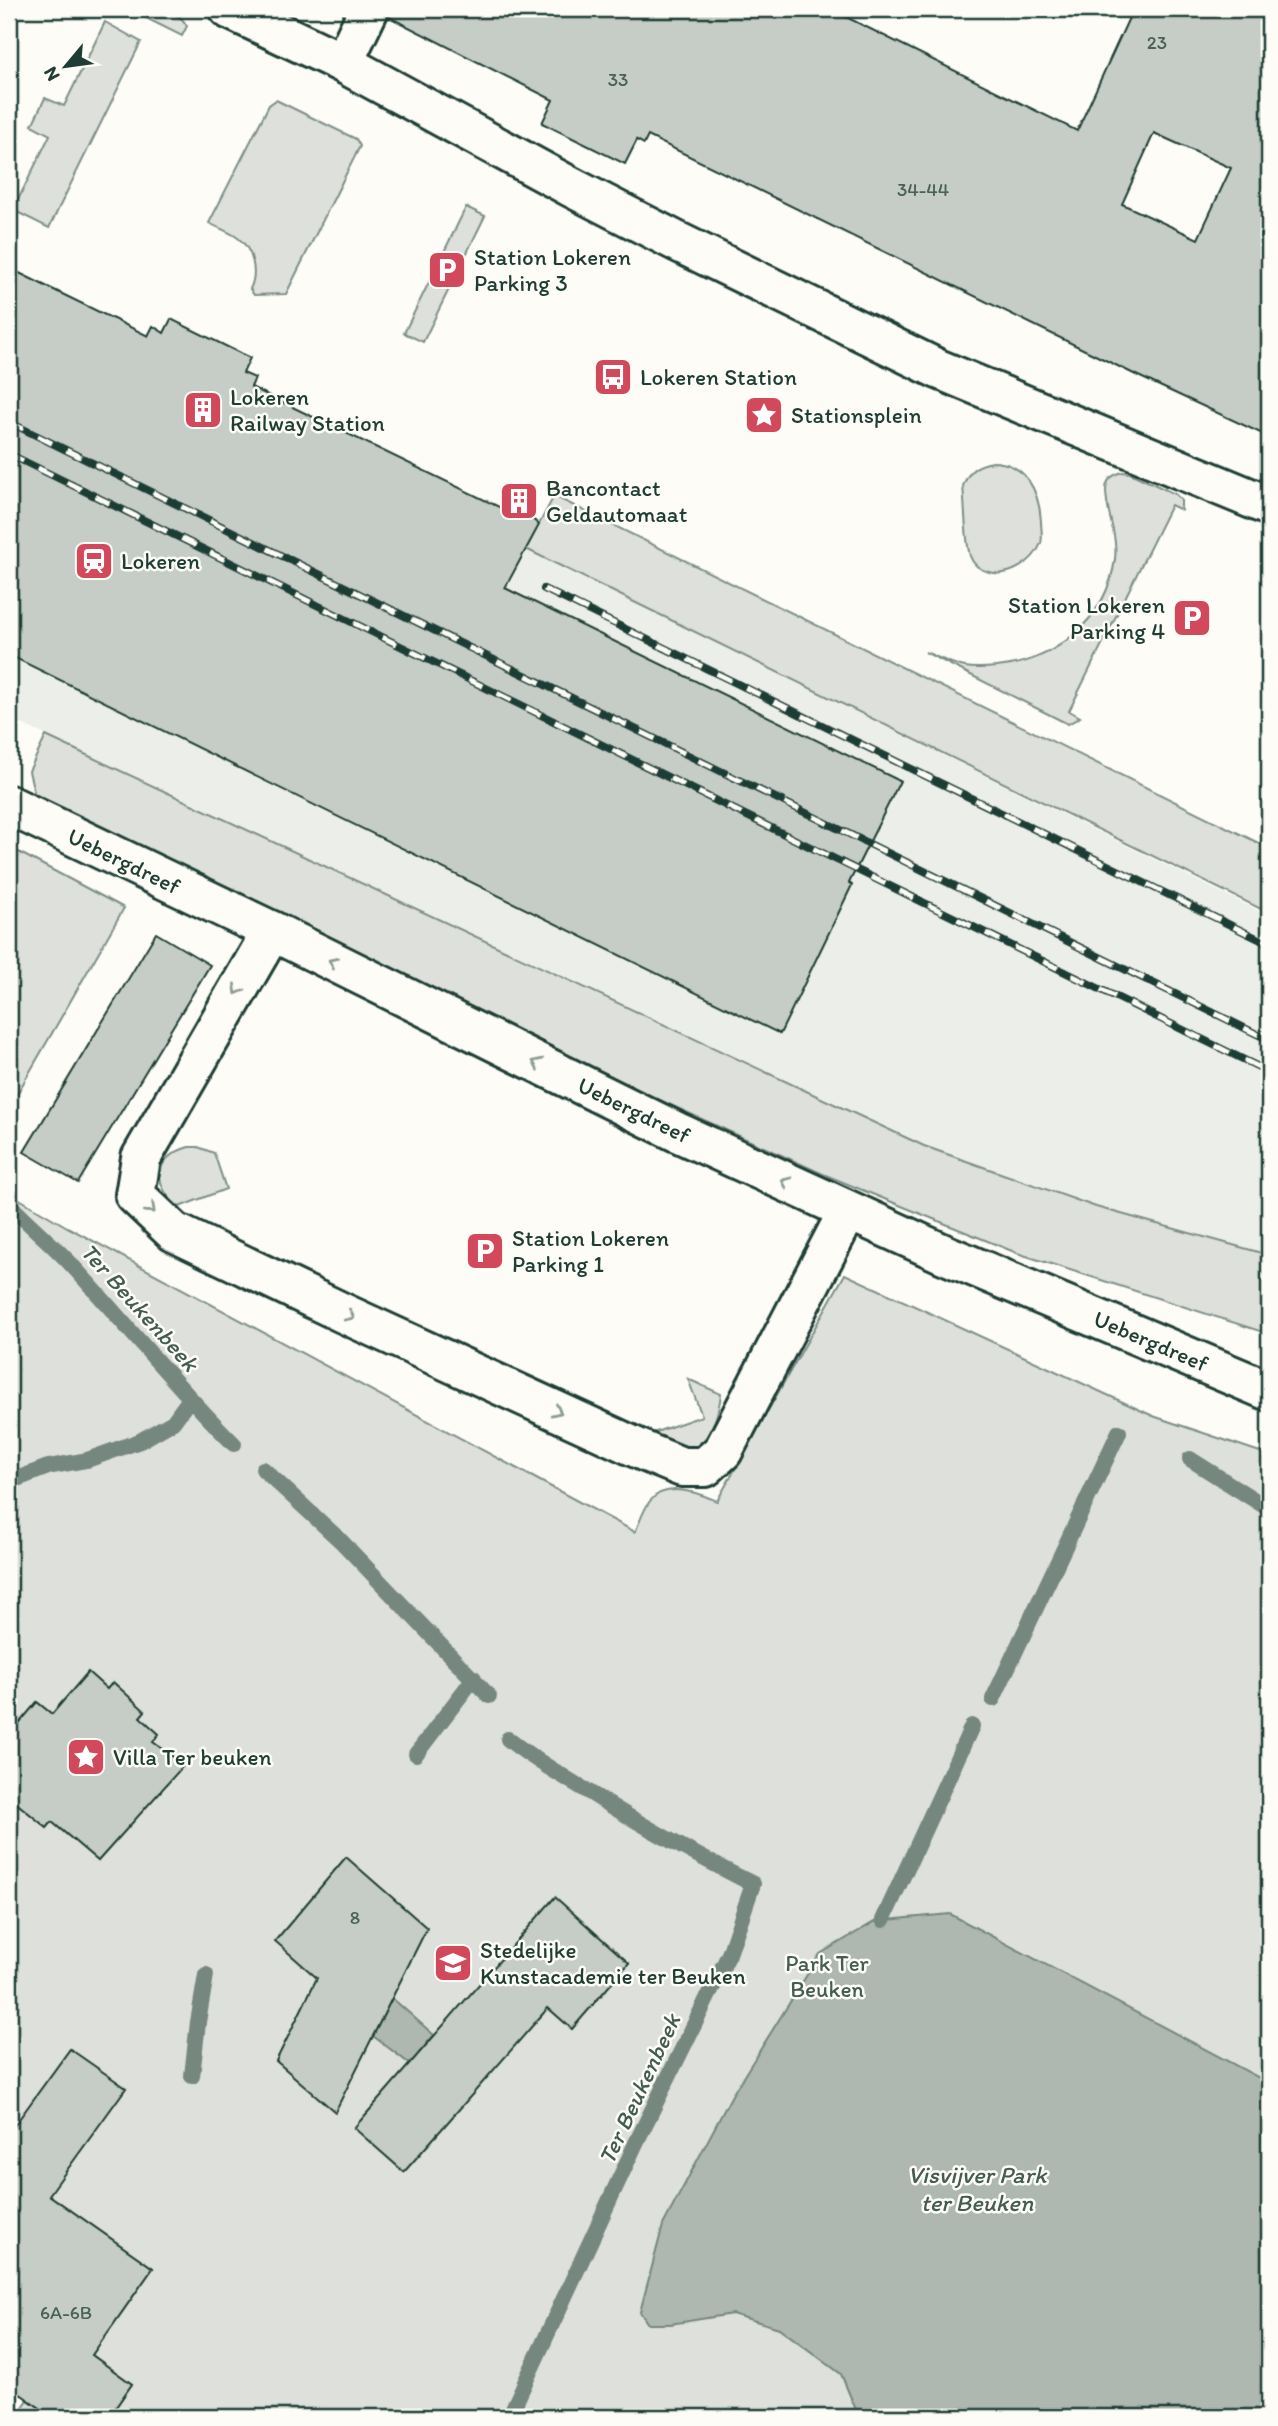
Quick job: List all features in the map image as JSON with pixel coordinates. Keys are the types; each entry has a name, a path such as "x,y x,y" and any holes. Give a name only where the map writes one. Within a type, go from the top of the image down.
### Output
{"street":[{"path":"229,9 343,63 571,187 938,369 1269,506"},
{"path":"343,63 369,9"},
{"name":"Uebergdreef","path":"9,805 272,931 677,1132 944,1254 1269,1391"},
{"path":"272,931 141,1158 135,1195 174,1232 648,1453 682,1467 705,1467 723,1451 848,1211"}],"shaded area":[{"path":"9,364 497,604 526,549 1269,916 1269,1255 1096,1207 924,1146 9,718"}],"green space":[{"path":"128,9 169,11 182,19 187,26 182,36"},
{"path":"105,22 141,42 49,228 13,210 50,135 32,125 45,98 64,106"},
{"path":"276,100 356,139 360,146 286,294 254,295 250,289 254,276 253,262 247,248 235,236 209,223 269,105"},
{"path":"466,207 485,216 423,342 404,333"},
{"path":"993,462 1014,467 1022,473 1034,489 1040,510 1042,535 1038,550 1020,567 1005,573 989,572 973,562 966,531 963,486 974,469"},
{"path":"1123,472 1175,494 1181,500 1181,510 1171,505 1069,711 1080,717 1068,724 925,652 965,667 997,667 1039,656 1075,633 1090,618 1110,581 1115,550 1106,486 1111,478"},
{"path":"554,496 1269,848 1269,913 526,549"},
{"path":"46,736 924,1146 1096,1207 1269,1255 1269,1334 1017,1253 823,1174 596,1071 35,796 29,771"},
{"path":"9,847 124,908 9,1108"},
{"path":"189,1147 198,1147 214,1153 226,1189 179,1207 164,1190 160,1173 168,1158"},
{"name":"Park Ter Beuken","path":"9,1193 69,1228 635,1532 650,1501 664,1491 682,1490 717,1501 845,1274 1153,1416 1269,1455 1269,2417 109,2417 132,2384 92,2355 153,2268 9,2167"},
{"path":"688,1379 721,1394 712,1426 704,1440 692,1452 653,1433 702,1416"},
{"path":"28,2400 53,2417 16,2417"}],"water":[{"name":"Visvijver Park ter Beuken","path":"950,1914 1269,2083 1269,2417 859,2417 841,2374 779,2328 732,2314 670,2324 648,2324 640,2312 663,2225 732,2095 820,1954 876,1921"},
{"path":"392,1998 434,2035 410,2064 373,2036"}],"building":[{"path":"391,9 830,9 1077,131 1133,9 1269,9 1269,437 1136,375 648,136 644,144 637,140 625,164 542,123 553,100 389,17","holes":["1154,133 1231,168 1198,239 1122,204"]},
{"path":"9,268 148,336 153,326 164,333 171,319 250,358 243,373 255,378 251,387 501,508 507,495 539,525 505,588 900,781 849,883 852,885 780,1034 9,655"},
{"path":"156,933 210,965 78,1183 24,1152"},
{"path":"88,1672 107,1689 113,1682 145,1711 140,1717 159,1734 153,1742 184,1765 98,1861 52,1822 47,1828 9,1797 9,1735 37,1702 52,1714"},
{"path":"346,1857 427,1928 335,2112 276,2061 317,1978 275,1941"},
{"path":"555,1897 629,1963 572,2029 548,2008 404,2172 354,2128"},
{"path":"70,2049 126,2088 49,2195 153,2268 92,2355 132,2384 109,2417 53,2417 9,2386 9,2133"}],"waterway":[{"name":"Ter Beukenbeek","path":"9,1204 67,1260 234,1444"},
{"path":"9,1482 48,1467 87,1460 140,1441 173,1422 189,1400"},
{"path":"993,1699 1119,1432"},
{"path":"1190,1459 1269,1509"},
{"name":"Ter Beukenbeek","path":"263,1469 341,1541 489,1696"},
{"path":"416,1754 474,1678"},
{"path":"883,1920 972,1726"},
{"name":"Ter Beukenbeek","path":"508,1739 625,1815 753,1884 729,1954 636,2143 509,2417"},
{"path":"192,2076 206,1975"}],"railway":[{"path":"9,422 1269,1040"},
{"path":"9,454 1269,1072"},
{"path":"544,589 1269,944"}],"place":[{"name":"Station Lokeren Parking 3","path":"447,270"},
{"name":"Lokeren Station","path":"613,377"},
{"name":"Lokeren Railway Station","path":"203,410"},
{"name":"Stationsplein","path":"764,415"},
{"name":"Bancontact Geldautomaat","path":"519,501"},
{"name":"Lokeren","path":"94,561"},
{"name":"Station Lokeren Parking 4","path":"1192,618"},
{"name":"Station Lokeren Parking 1","path":"485,1251"},
{"name":"Villa Ter beuken","path":"86,1757"},
{"name":"Stedelijke Kunstacademie ter Beuken","path":"453,1963"}]}
